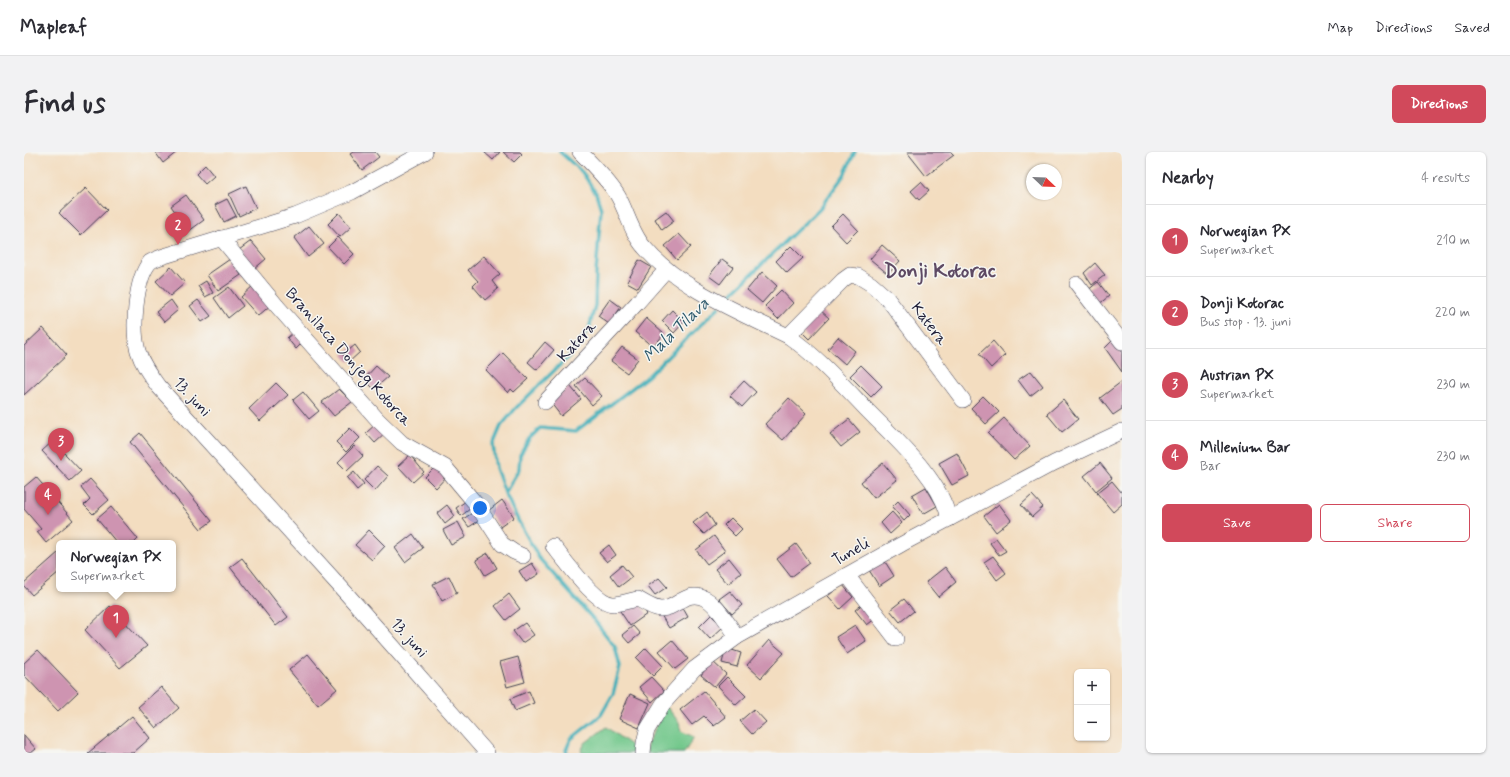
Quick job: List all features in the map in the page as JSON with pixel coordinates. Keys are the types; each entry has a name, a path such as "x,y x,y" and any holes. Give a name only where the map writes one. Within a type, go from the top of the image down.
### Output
{"street":[{"name":"13. juni","path":"426,152 352,192 295,216 151,261 140,280 136,301 135,338 138,352 143,364 158,386 346,593 487,753"},
{"path":"580,152 617,195 642,246 666,270 722,303 788,336 798,343 849,391 918,462 941,496 947,510 948,519"},
{"name":"Branilaca Donjeg Kotorca","path":"222,238 277,306 378,420 402,443 445,467 476,504 502,544 523,556"},
{"name":"Katera","path":"545,402 666,270"},
{"name":"Katera","path":"788,336 843,280 850,275 858,276 871,284 887,298 963,400"},
{"path":"1077,284 1122,342"},
{"name":"Tuneli","path":"643,753 648,730 663,704 694,669 737,637 948,519 1054,463 1122,431"},
{"path":"553,546 594,595 605,603 614,604 638,599 651,606 662,609 667,608 687,597 698,596 712,603 737,637"},
{"path":"847,575 896,638"}],"green space":[{"path":"666,706 679,722 681,731 694,737 684,753 647,753 647,745"},
{"path":"606,727 632,746 633,753 582,753 581,751 585,743"}],"building":[{"path":"155,152 177,152 163,163"},
{"path":"353,152 375,152 379,157 362,170 350,154"},
{"path":"484,152 500,152 493,160"},
{"path":"503,152 520,152 522,154 514,162"},
{"path":"907,152 951,152 954,155 926,176"},
{"path":"205,165 214,176 205,184 196,174"},
{"path":"921,182 929,191 919,200 911,191"},
{"path":"246,186 256,208 239,216 229,194"},
{"path":"86,188 107,210 81,235 59,213"},
{"path":"186,195 204,220 189,231 171,206"},
{"path":"227,199 236,216 224,222 215,205"},
{"path":"666,211 674,221 662,230 655,219"},
{"path":"339,213 351,227 340,237 328,224"},
{"path":"843,214 858,230 846,242 831,226"},
{"path":"309,226 324,244 308,257 294,238"},
{"path":"679,234 691,247 677,260 665,246"},
{"path":"338,237 354,254 344,264 328,247"},
{"path":"251,241 266,259 254,269 239,250"},
{"path":"882,245 900,261 888,274 870,259"},
{"path":"791,246 803,258 787,273 776,261"},
{"path":"484,256 500,274 492,281 498,289 485,300 473,286 478,281 468,270"},
{"path":"230,259 241,275 218,291 207,275"},
{"path":"722,259 733,267 720,284 709,276"},
{"path":"639,260 651,267 638,288 627,282"},
{"path":"1095,263 1105,275 1092,285 1084,273"},
{"path":"171,267 185,283 170,296 156,281"},
{"path":"762,272 777,286 762,303 747,290"},
{"path":"206,281 213,293 205,297 198,286"},
{"path":"1098,282 1109,296 1098,305 1087,291"},
{"path":"255,284 272,304 258,316 241,297"},
{"path":"229,287 243,306 228,318 214,298"},
{"path":"781,290 793,303 778,319 765,306"},
{"path":"610,299 621,307 609,324 598,316"},
{"path":"171,300 178,310 164,322 156,312"},
{"path":"198,300 211,316 202,322 190,306"},
{"path":"819,309 829,318 809,339 800,330"},
{"path":"672,310 684,322 674,333 662,321"},
{"path":"646,318 664,334 653,347 635,332"},
{"path":"43,328 67,355 24,395 24,346"},
{"path":"294,332 303,342 296,349 287,338"},
{"path":"838,337 855,351 845,364 828,349"},
{"path":"1114,339 1122,349 1122,372 1105,348"},
{"path":"993,341 1005,355 991,368 979,354"},
{"path":"545,342 554,350 537,370 528,362"},
{"path":"355,345 360,352 349,362 343,355"},
{"path":"622,347 638,359 627,373 611,361"},
{"path":"503,353 528,379 514,392 511,389 508,393 486,370"},
{"path":"861,365 882,386 871,397 850,376"},
{"path":"376,366 388,377 374,389 364,379"},
{"path":"1031,371 1043,386 1030,396 1018,380"},
{"path":"585,378 602,396 592,405 576,386"},
{"path":"744,381 756,392 742,407 730,396"},
{"path":"1121,382 1122,409 1113,415 1100,398"},
{"path":"276,383 288,395 260,421 249,409"},
{"path":"570,386 581,399 561,416 550,402"},
{"path":"339,389 352,402 334,416 322,402"},
{"path":"303,392 319,411 309,419 293,400"},
{"path":"983,396 999,412 986,424 971,408"},
{"path":"789,398 806,414 783,440 765,424"},
{"path":"1063,400 1078,419 1062,432 1047,414"},
{"path":"1004,418 1030,446 1014,460 988,433"},
{"path":"849,419 860,432 841,447 830,434"},
{"path":"377,423 386,433 375,443 366,433"},
{"path":"350,428 360,438 346,452 336,442"},
{"path":"140,433 212,521 201,529 130,442"},
{"path":"53,441 81,471 70,481 42,451"},
{"path":"354,446 363,456 347,471 338,462"},
{"path":"957,453 969,476 952,485 939,463"},
{"path":"410,455 424,472 413,482 398,466"},
{"path":"883,463 897,480 874,498 861,482"},
{"path":"1100,463 1112,478 1096,491 1084,476"},
{"path":"377,466 388,476 375,491 364,480"},
{"path":"436,466 447,476 436,488 425,477"},
{"path":"354,472 364,484 357,490 347,478"},
{"path":"36,477 73,520 46,543 37,532 41,529 24,509 24,487"},
{"path":"90,479 109,500 93,514 84,505 90,499 81,487"},
{"path":"1112,481 1122,493 1122,504 1113,512 1097,493"},
{"path":"926,487 937,506 923,514 912,495"},
{"path":"1032,495 1043,507 1032,517 1021,505"},
{"path":"502,500 514,517 500,527 488,511"},
{"path":"466,501 471,508 461,516 456,508"},
{"path":"898,501 910,515 904,521 892,507"},
{"path":"999,504 1011,520 996,532 984,516"},
{"path":"447,505 455,516 445,524 437,513"},
{"path":"111,507 138,539 114,540 97,519"},
{"path":"474,512 480,520 469,527 463,519"},
{"path":"707,512 715,525 704,534 693,523"},
{"path":"892,512 902,523 890,534 881,523"},
{"path":"731,518 742,529 735,536 724,525"},
{"path":"458,522 466,537 451,545 443,530"},
{"path":"369,530 385,546 372,560 355,545"},
{"path":"413,534 423,548 405,562 395,548"},
{"path":"714,536 725,551 707,564 696,550"},
{"path":"996,538 1006,551 999,555 990,543"},
{"path":"796,544 810,563 791,577 777,559"},
{"path":"609,545 616,555 607,562 599,553"},
{"path":"488,553 497,568 485,575 476,560"},
{"path":"56,555 56,575 32,595 24,586 24,583"},
{"path":"993,556 1006,573 997,580 984,562"},
{"path":"242,558 288,617 276,626 230,567"},
{"path":"729,558 741,573 728,584 715,569"},
{"path":"884,560 894,576 879,586 869,570"},
{"path":"532,563 539,574 526,582 519,571"},
{"path":"622,565 632,577 619,587 610,575"},
{"path":"945,567 956,582 938,597 926,582"},
{"path":"449,576 457,593 442,601 433,584"},
{"path":"659,578 667,587 655,595 648,586"},
{"path":"842,584 853,597 840,609 828,596"},
{"path":"730,591 742,605 732,614 719,599"},
{"path":"509,594 520,609 506,620 495,606"},
{"path":"636,599 647,614 630,626 620,611"},
{"path":"904,599 914,611 900,622 890,610"},
{"path":"680,603 688,617 669,628 661,615"},
{"path":"864,603 876,618 867,625 855,610"},
{"path":"110,606 147,646 120,668 85,630"},
{"path":"711,615 723,627 710,639 699,627"},
{"path":"525,623 534,635 522,643 513,631"},
{"path":"855,625 866,641 847,654 836,637"},
{"path":"633,626 640,634 629,643 622,635"},
{"path":"672,640 688,659 675,669 659,651"},
{"path":"769,640 784,653 761,678 747,665"},
{"path":"646,648 663,666 653,676 636,658"},
{"path":"726,648 741,653 737,667 722,663"},
{"path":"38,650 78,692 58,711 24,675 24,663"},
{"path":"308,654 337,689 318,705 289,670"},
{"path":"518,657 525,682 507,687 500,662"},
{"path":"712,661 726,674 715,687 701,675"},
{"path":"651,677 664,691 652,702 639,687"},
{"path":"727,677 746,696 736,705 718,686"},
{"path":"161,687 179,708 156,728 138,707"},
{"path":"529,691 534,703 515,711 510,699"},
{"path":"704,691 726,717 714,726 704,716 692,725 680,710"},
{"path":"630,694 650,703 639,728 619,719"},
{"path":"754,709 766,722 752,734 740,721"},
{"path":"132,716 150,738 133,753 88,753"},
{"path":"24,735 36,749 31,753 24,753"}],"waterway":[{"path":"560,152 582,172 596,193 601,209 595,305 589,329 570,355 516,408 501,426 493,445 496,468 505,493 539,558 595,621 615,647 620,667 613,694 601,715 571,739 566,750 567,753"},
{"name":"Mala Tilava","path":"724,301 820,208 844,175 855,152"},
{"name":"Mala Tilava","path":"505,493 519,469 520,455 529,439 540,428 576,431 648,376 719,307"}],"place":[{"name":"Donji Kotorac","path":"178,245"},
{"name":"Austrian PX","path":"61,461"},
{"name":"Millenium Bar","path":"48,515"},
{"name":"Norwegian PX","path":"116,638"}],"district":[{"name":"Donji Kotorac","path":"940,271"}]}
